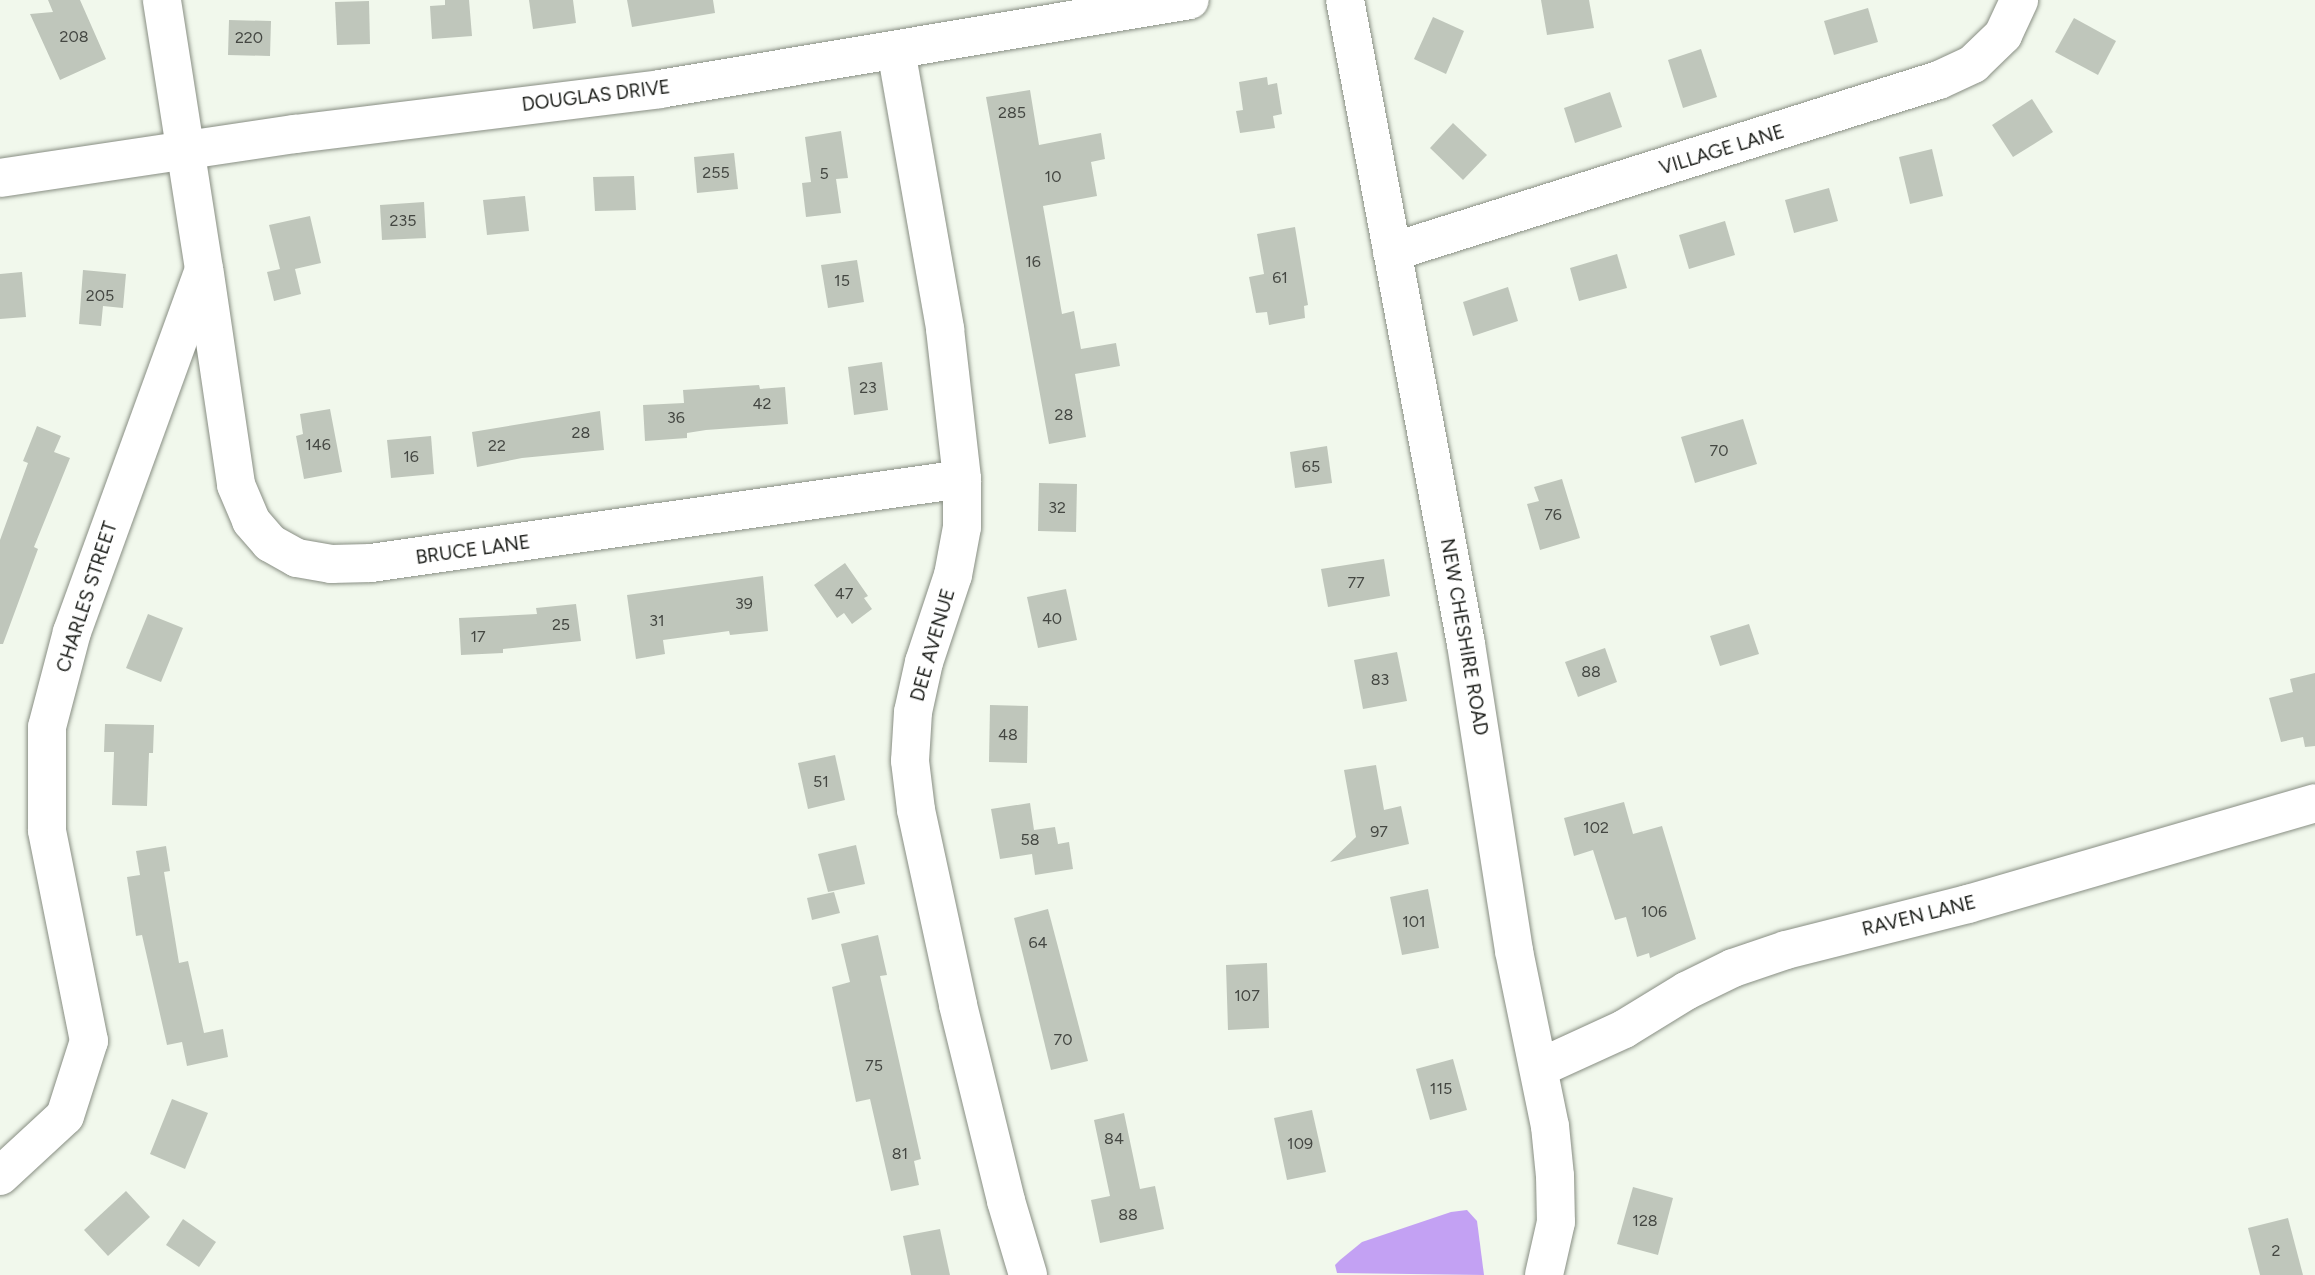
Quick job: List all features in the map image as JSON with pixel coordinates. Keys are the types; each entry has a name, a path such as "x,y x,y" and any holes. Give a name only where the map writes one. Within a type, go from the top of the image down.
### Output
{"street":[{"name":"CHARLES STREET","path":"0,1176 65,1116 89,1041 47,830 47,727 72,632 204,269 162,0"},
{"name":"DOUGLAS DRIVE","path":"0,178 186,150 660,89 1189,0"},
{"name":"NEW CHESHIRE ROAD","path":"1345,0 1466,644 1514,951 1539,1068 1555,1176 1556,1222 1549,1263 1544,1275"},
{"name":"VILLAGE LANE","path":"1392,252 1939,80 1973,64 2003,35 2018,0"},
{"name":"DEE AVENUE","path":"896,50 945,329 962,479 962,527 953,575 924,662 913,712 910,761 916,810 958,1005 1006,1201 1028,1275"},
{"name":"BRUCE LANE","path":"204,269 236,485 251,521 270,543 297,558 331,565 371,564 962,479"},
{"name":"RAVEN LANE","path":"1539,1068 1624,1029 1686,990 1733,968 1786,950 1968,904 2315,803"}],"shaded area":[{"path":"1467,1210 1477,1221 1484,1275 1337,1273 1335,1265 1362,1242 1451,1212"}],"building":[{"path":"48,0 80,0 106,59 60,80 30,14 53,12"},
{"path":"445,0 469,0 472,36 432,39 430,6 445,5"},
{"path":"529,0 573,0 576,23 533,29"},
{"path":"627,0 713,0 715,13 632,27"},
{"path":"1541,0 1589,0 1594,28 1547,35"},
{"path":"369,1 370,44 337,45 335,2"},
{"path":"1868,8 1878,42 1834,55 1824,21"},
{"path":"1433,17 1464,31 1446,74 1414,59"},
{"path":"2074,18 2116,41 2098,75 2055,52"},
{"path":"229,20 271,21 270,56 228,55"},
{"path":"1701,49 1717,97 1683,108 1668,60"},
{"path":"1267,77 1268,85 1277,83 1282,114 1273,116 1275,128 1240,133 1236,111 1243,110 1239,82"},
{"path":"1030,90 1039,145 1101,133 1105,159 1091,162 1097,196 1043,206 1062,314 1074,311 1081,349 1116,343 1120,366 1075,374 1086,437 1049,444 986,97"},
{"path":"1610,92 1622,127 1575,143 1564,108"},
{"path":"2032,99 2053,132 2013,157 1992,125"},
{"path":"1453,123 1487,155 1463,180 1430,148"},
{"path":"841,131 848,178 836,179 841,213 806,217 802,183 811,182 805,137"},
{"path":"1932,149 1943,196 1910,204 1899,157"},
{"path":"734,153 738,189 697,193 694,157"},
{"path":"634,176 636,210 595,211 593,177"},
{"path":"1829,188 1838,221 1794,233 1785,200"},
{"path":"525,196 529,231 487,235 483,200"},
{"path":"424,202 426,238 382,240 380,205"},
{"path":"310,216 321,263 295,269 301,294 274,301 267,272 280,269 269,225"},
{"path":"1725,221 1735,255 1689,269 1679,235"},
{"path":"1295,227 1308,305 1304,306 1305,318 1269,325 1267,312 1256,313 1249,277 1264,274 1257,234"},
{"path":"1617,254 1627,288 1579,301 1570,268"},
{"path":"857,260 864,302 828,308 821,265"},
{"path":"83,270 126,274 123,308 103,306 101,326 79,324"},
{"path":"22,272 26,317 0,319 0,274"},
{"path":"1508,287 1518,321 1473,336 1463,302"},
{"path":"882,362 888,410 854,415 848,367"},
{"path":"759,385 760,389 785,387 788,424 706,430 687,433 687,438 645,441 643,405 684,403 683,390"},
{"path":"330,409 342,472 304,479 296,436 303,434 300,414"},
{"path":"600,411 604,450 522,458 477,467 472,432"},
{"path":"1743,419 1757,464 1695,483 1681,437"},
{"path":"37,426 61,436 54,452 70,458 34,547 38,549 3,644 0,644 0,540 28,463 23,461"},
{"path":"431,436 434,474 391,478 387,440"},
{"path":"1327,446 1332,483 1295,488 1290,452"},
{"path":"1562,479 1580,538 1540,550 1527,504 1539,501 1534,487"},
{"path":"1039,483 1077,484 1076,532 1038,531"},
{"path":"1384,559 1390,596 1328,607 1321,569"},
{"path":"845,563 868,596 864,598 872,609 852,624 844,613 837,618 814,585"},
{"path":"763,576 768,631 730,635 729,631 663,640 665,654 636,659 627,595"},
{"path":"1066,589 1077,640 1038,648 1027,597"},
{"path":"576,604 581,641 503,649 503,653 461,655 459,618 537,614 536,608"},
{"path":"148,614 183,628 161,682 126,668"},
{"path":"1749,624 1759,654 1720,666 1710,636"},
{"path":"1605,648 1617,682 1578,697 1565,662"},
{"path":"1397,652 1407,701 1363,709 1354,660"},
{"path":"2315,673 2315,746 2305,747 2303,737 2281,742 2269,698 2293,692 2290,679"},
{"path":"990,705 1028,706 1027,763 989,762"},
{"path":"105,724 154,725 153,753 149,753 147,806 112,805 114,752 104,752"},
{"path":"835,755 845,800 808,809 798,763"},
{"path":"1376,765 1384,810 1401,806 1409,844 1330,862 1356,837 1344,770"},
{"path":"1624,802 1633,834 1662,826 1696,939 1650,958 1649,953 1637,957 1626,917 1615,920 1593,850 1574,856 1564,818"},
{"path":"1030,803 1034,830 1055,827 1058,844 1069,842 1073,869 1035,875 1032,854 1000,859 991,809"},
{"path":"856,845 865,884 828,892 818,854"},
{"path":"166,846 170,871 164,872 179,963 188,961 204,1033 223,1029 228,1057 187,1066 182,1042 167,1045 142,935 136,936 127,877 140,875 136,851"},
{"path":"1428,889 1439,948 1402,955 1390,897"},
{"path":"834,892 840,913 812,920 807,898"},
{"path":"1048,909 1088,1061 1051,1070 1014,918"},
{"path":"878,935 887,975 880,976 921,1159 914,1161 919,1185 891,1191 870,1099 856,1102 832,987 850,982 841,944"},
{"path":"1267,963 1269,1028 1228,1030 1226,965"},
{"path":"1453,1059 1467,1110 1430,1120 1416,1069"},
{"path":"172,1099 208,1113 185,1169 150,1154"},
{"path":"1312,1110 1326,1172 1287,1180 1274,1118"},
{"path":"1124,1113 1140,1189 1155,1186 1164,1229 1100,1243 1091,1200 1110,1196 1094,1120"},
{"path":"1633,1187 1673,1198 1658,1255 1617,1244"},
{"path":"126,1191 150,1217 108,1256 84,1230"},
{"path":"2288,1218 2303,1275 2260,1275 2248,1228"},
{"path":"183,1219 216,1242 199,1267 166,1245"},
{"path":"940,1229 950,1275 911,1275 903,1236"}]}
